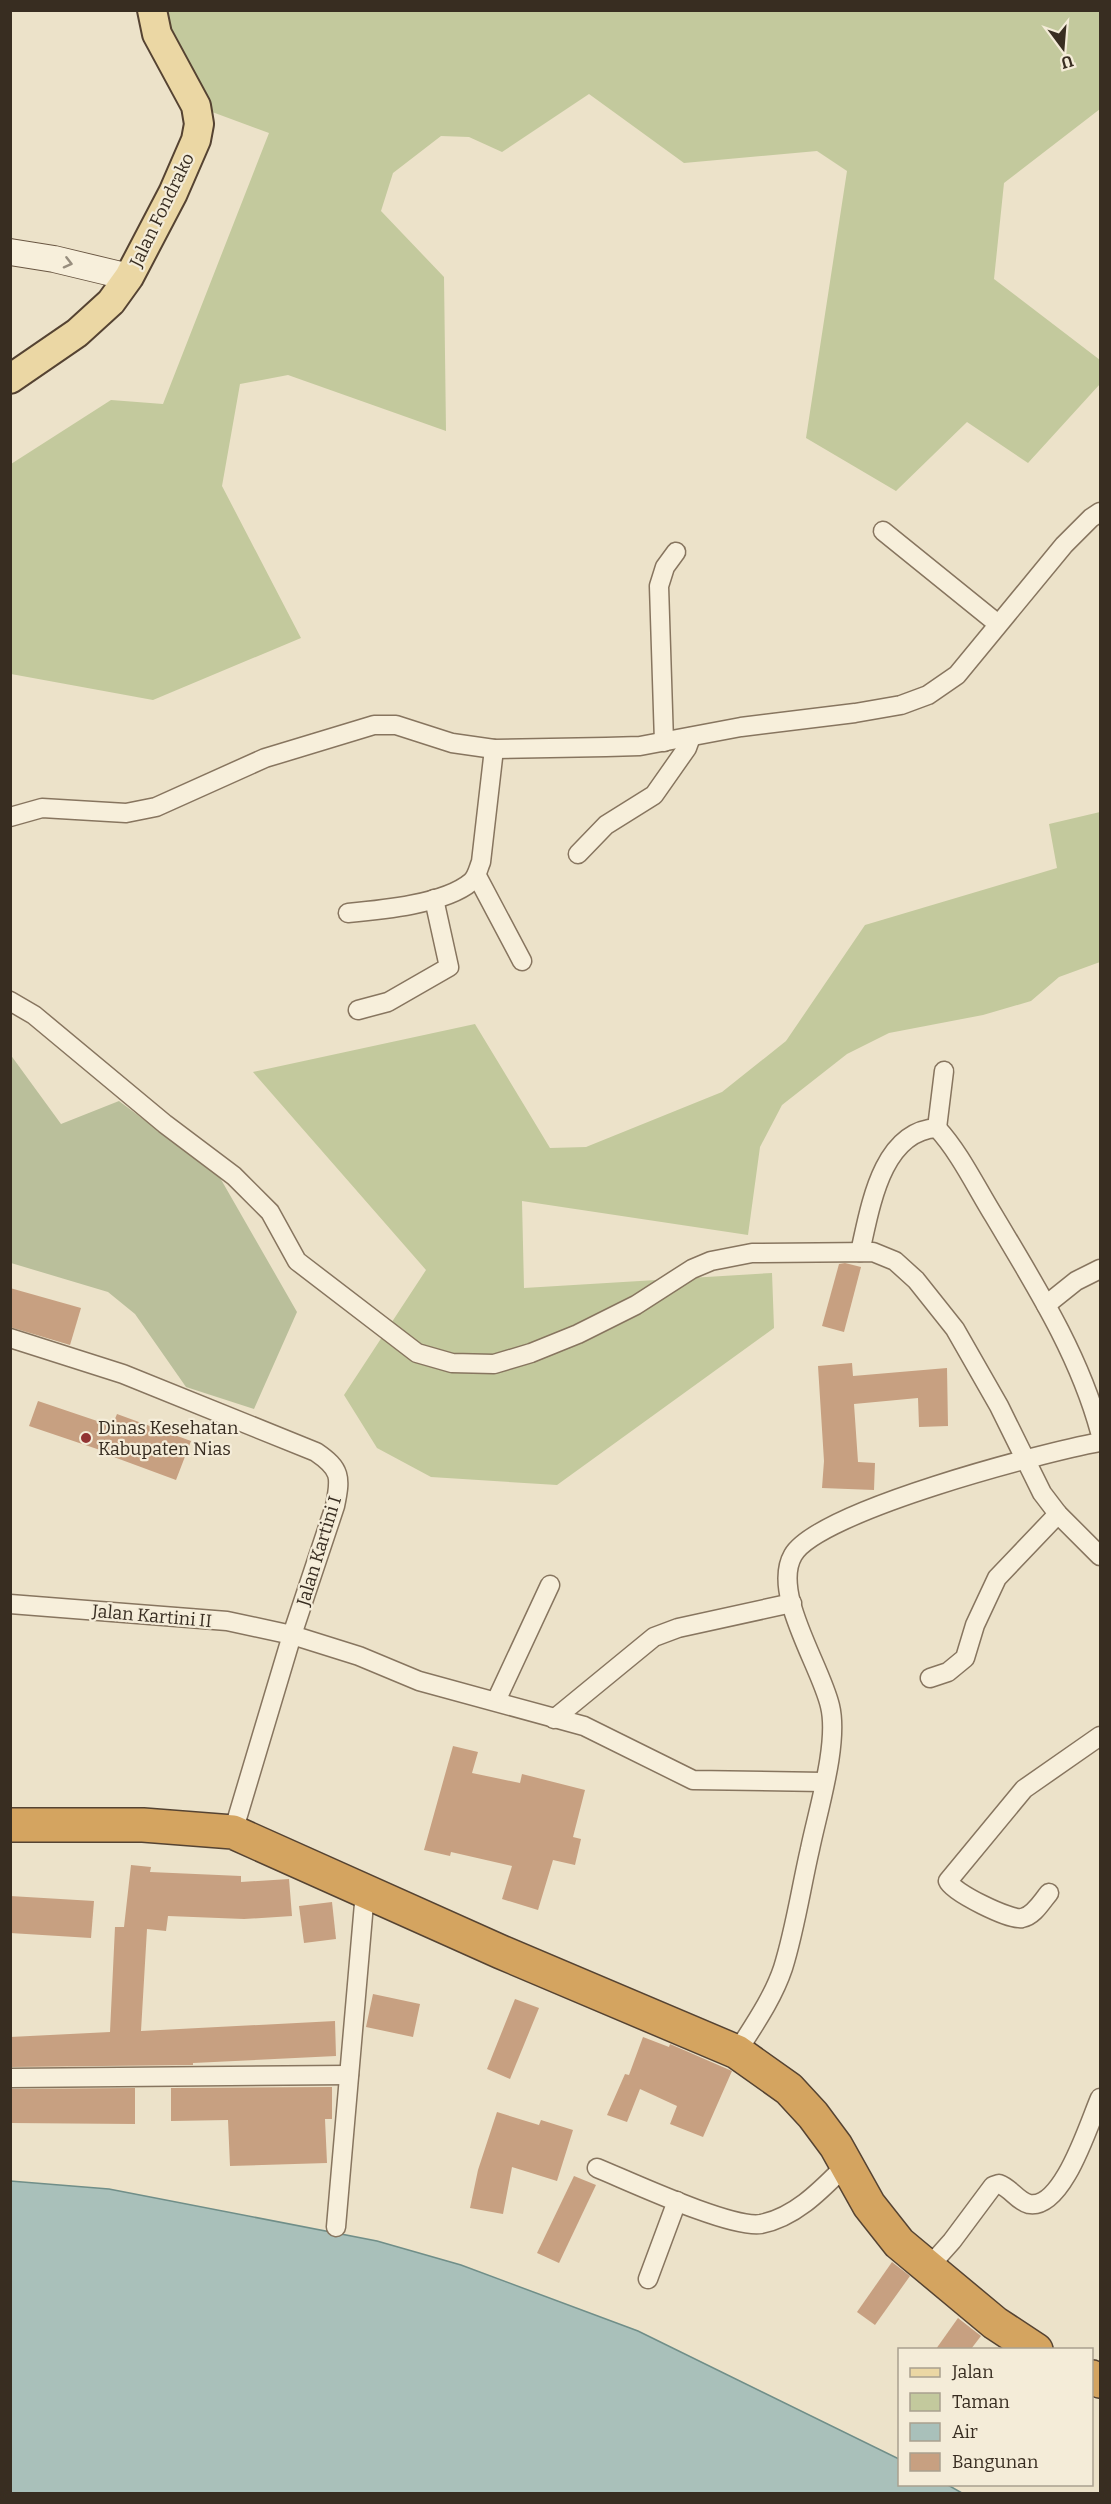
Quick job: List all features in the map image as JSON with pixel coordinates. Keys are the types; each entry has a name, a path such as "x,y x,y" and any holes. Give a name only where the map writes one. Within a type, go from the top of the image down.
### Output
{"highway":[{"path":"10,1825 142,1825 233,1833 501,1952 737,2052 789,2089 813,2115 882,2223 927,2269 995,2323 1034,2348"}],"main road":[{"name":"Jalan Fondrako","path":"10,379 76,333 111,302 129,277 173,193 196,140 199,124 196,106 157,34 152,10"}],"street":[{"path":"10,252 54,259 129,277"},
{"path":"10,817 42,808 126,813 156,807 266,758 374,725 396,724 452,743 494,749 606,747 664,742 741,727 901,705 928,695 957,675 1064,545 1091,518 1101,512"},
{"path":"883,531 998,624"},
{"path":"664,742 659,586 665,567 676,552"},
{"path":"578,854 606,825 654,795 687,748 691,736"},
{"path":"348,913 398,909 469,884 477,876 481,861 494,749"},
{"path":"477,876 522,961"},
{"path":"358,1010 388,1002 449,967 434,898"},
{"path":"10,1001 34,1015 148,1110 234,1176 270,1212 297,1261 417,1353 452,1363 494,1364 578,1334 711,1261 752,1253 873,1252 895,1261 916,1280 955,1329 999,1406 1042,1493 1058,1514 1101,1556"},
{"path":"944,1071 937,1128 953,1148 1046,1305 1089,1389 1101,1432"},
{"path":"860,1252 870,1209 886,1165 900,1145 914,1135 937,1128"},
{"path":"1046,1305 1076,1281 1101,1269"},
{"name":"Jalan Kartini I","path":"10,1338 123,1374 316,1452 331,1462 338,1473 339,1486 335,1506 292,1635 233,1833"},
{"path":"737,2052 764,2011 783,1969 824,1782 832,1728 830,1706 792,1603 788,1586 791,1557 798,1547 819,1533 898,1499 1024,1459 1101,1442"},
{"path":"930,1678 948,1672 964,1658 984,1604 997,1578 1058,1514"},
{"path":"496,1701 549,1585"},
{"path":"554,1719 654,1637 678,1628 792,1603"},
{"name":"Jalan Kartini II","path":"10,1604 227,1622 292,1635 359,1656 419,1681 584,1726 693,1780 824,1782"},
{"path":"1049,1893 1029,1916 1015,1919 956,1890 948,1881 1024,1790 1101,1736"},
{"path":"336,2227 365,1892"},
{"path":"10,2078 349,2075"},
{"path":"927,2269 952,2241 993,2186 999,2184 1008,2187 1022,2202 1031,2204 1041,2203 1053,2196 1063,2183 1101,2098"},
{"path":"597,2168 677,2201 746,2225 762,2223 793,2211 808,2201 846,2165"},
{"path":"648,2278 677,2201"}],"green space":[{"path":"152,11 1100,11 1100,109 1004,183 994,279 1100,360 1100,384 1028,463 967,422 896,491 806,438 847,171 817,151 684,163 589,94 502,152 469,137 441,136 393,173 381,211 444,277 446,431 288,375 240,384 222,486 301,638 153,700 11,674 11,464 111,400 163,404 269,133 196,106"},
{"path":"1100,812 1100,962 1059,977 1031,1001 983,1015 889,1033 847,1054 782,1105 760,1147 748,1235 522,1201 524,1288 772,1273 774,1328 557,1485 431,1477 377,1448 344,1395 426,1270 253,1072 475,1024 550,1148 586,1147 722,1092 786,1041 865,925 1057,868 1049,824"},
{"path":"10,1054 61,1124 119,1101 219,1176 297,1312 254,1409 186,1387 135,1314 108,1292 11,1263"}],"water":[{"path":"10,2181 109,2189 377,2241 461,2265 638,2331 898,2459 898,2486 950,2486 962,2493 11,2493"}],"building":[{"path":"845,1263 861,1267 844,1332 822,1326 839,1264"},
{"path":"10,1288 81,1308 70,1345 10,1327"},
{"path":"852,1363 853,1376 947,1368 948,1426 919,1427 918,1398 854,1404 858,1462 875,1463 874,1490 822,1488 824,1461 818,1366"},
{"path":"38,1401 112,1426 117,1414 191,1441 176,1480 103,1453 103,1451 29,1426"},
{"path":"453,1746 478,1752 472,1773 520,1783 522,1774 585,1790 573,1837 581,1839 575,1865 553,1860 538,1910 502,1899 512,1866 451,1852 450,1856 424,1850"},
{"path":"131,1865 151,1867 150,1872 241,1876 241,1882 289,1879 292,1916 244,1919 168,1916 166,1931 147,1929 141,2031 335,2021 336,2056 193,2063 193,2065 10,2067 10,2037 110,2032 115,1927 124,1927"},
{"path":"10,1896 94,1901 91,1938 10,1933"},
{"path":"332,1902 336,1939 304,1943 299,1906"},
{"path":"373,1994 420,2004 413,2037 366,2027"},
{"path":"515,1999 539,2008 510,2079 487,2069"},
{"path":"643,2037 669,2047 670,2044 732,2071 703,2137 670,2124 677,2106 640,2089 627,2122 607,2115 625,2074 629,2075"},
{"path":"332,2087 332,2119 325,2119 327,2163 230,2166 228,2120 171,2121 171,2088"},
{"path":"135,2088 135,2124 10,2123 10,2089"},
{"path":"497,2112 539,2125 541,2120 573,2130 557,2181 512,2167 503,2214 470,2208 478,2170"},
{"path":"574,2176 596,2185 559,2263 537,2253"},
{"path":"892,2262 910,2276 875,2325 857,2312"},
{"path":"958,2318 981,2336 972,2348 937,2348"}],"place":[{"name":"Dinas Kesehatan Kabupaten Nias","path":"86,1438"}]}
